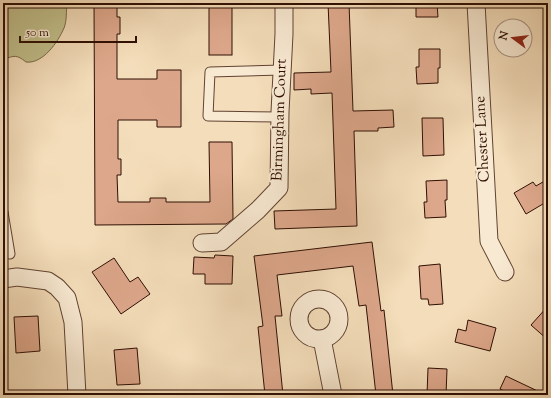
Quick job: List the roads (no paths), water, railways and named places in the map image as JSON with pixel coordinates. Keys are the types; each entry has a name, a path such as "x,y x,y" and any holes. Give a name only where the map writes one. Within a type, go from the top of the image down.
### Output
{"street":[{"name":"Birmingham Court","path":"202,243 221,242 258,210 279,188 284,3"},
{"name":"Chester Lane","path":"476,3 489,241 505,272"},
{"path":"3,279 17,277 48,281 57,287 67,298 73,322 78,395"},
{"path":"322,339 333,395"}],"lane":[{"path":"280,117 208,116 210,72 282,70"},
{"path":"3,212 10,254"}]}
